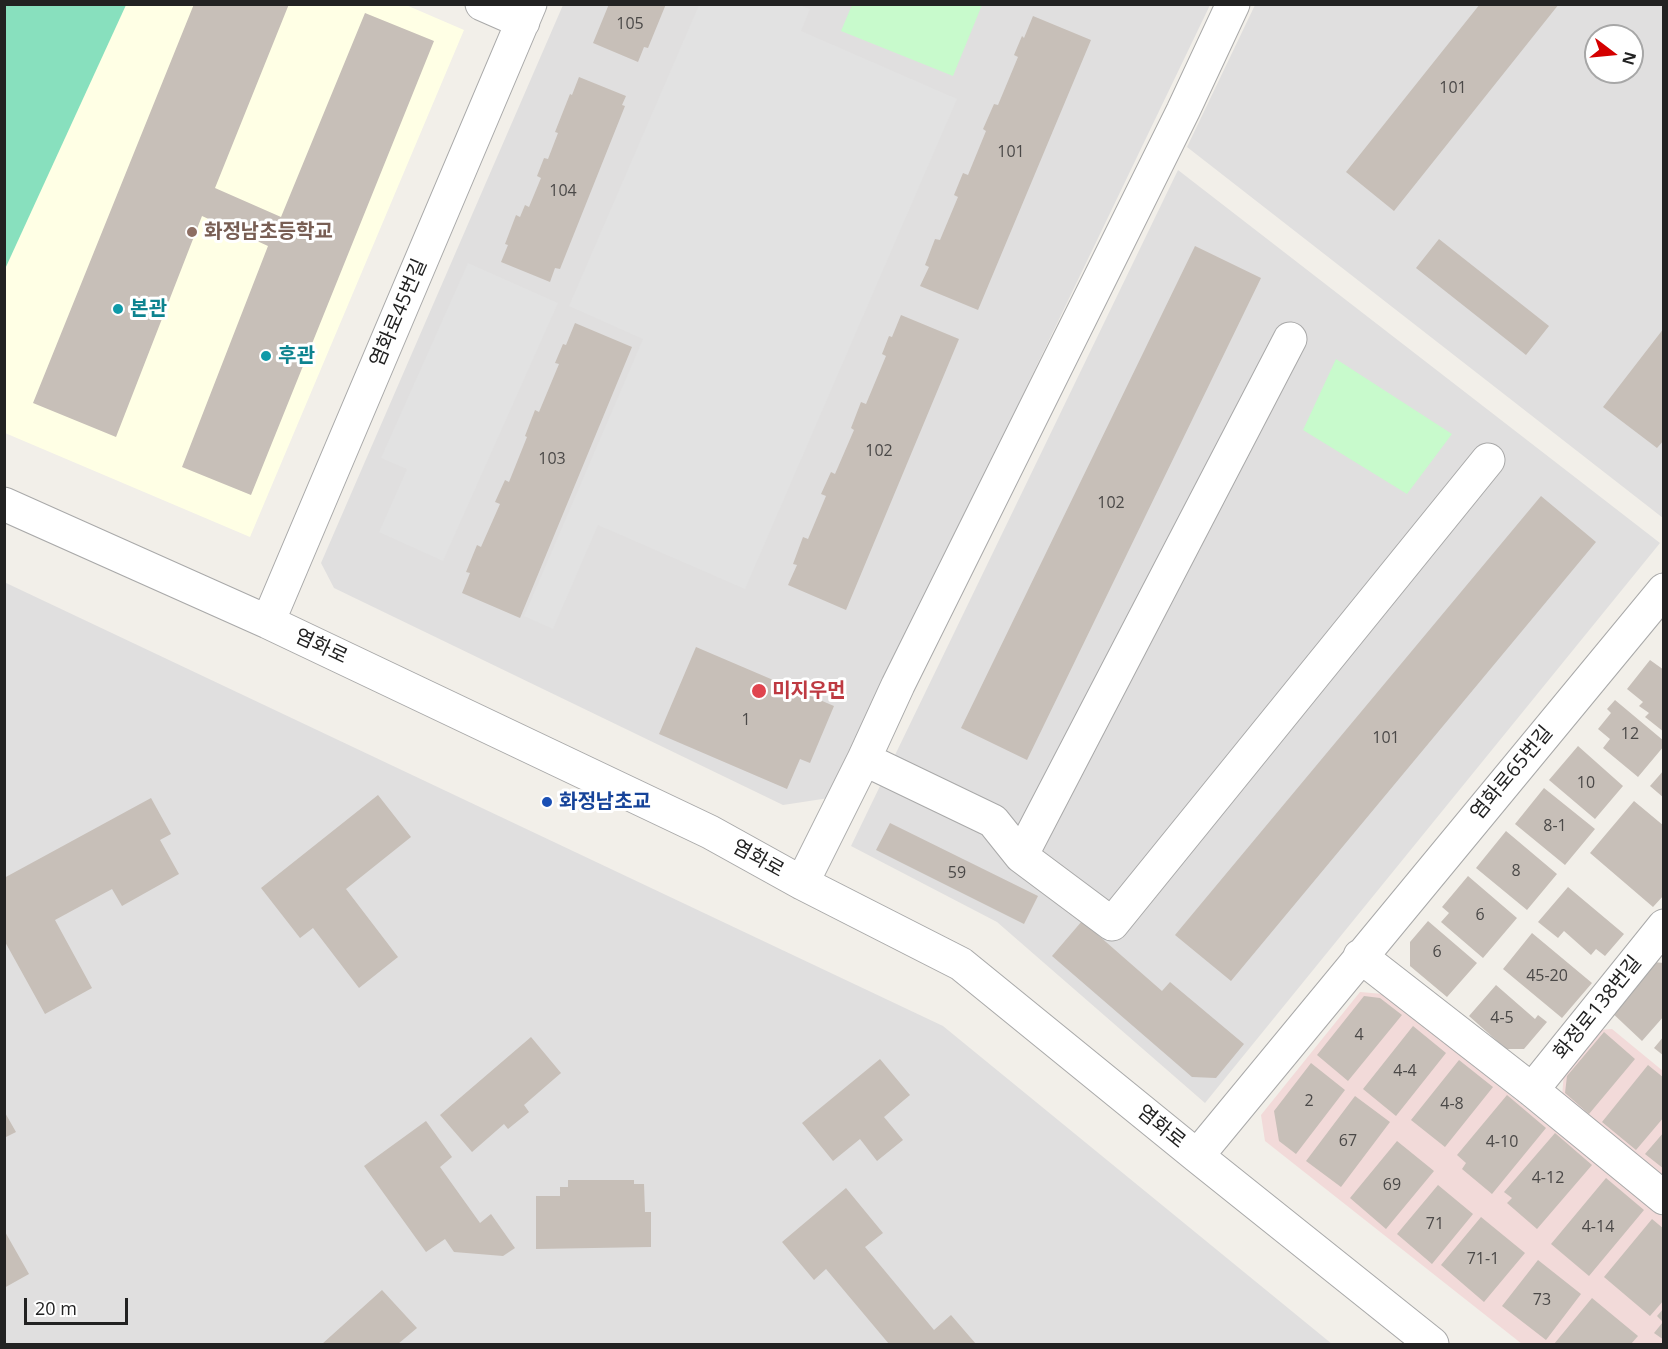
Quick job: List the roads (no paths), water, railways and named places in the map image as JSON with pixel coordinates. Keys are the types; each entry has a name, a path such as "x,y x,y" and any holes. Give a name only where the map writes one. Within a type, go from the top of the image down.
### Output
{"street":[{"path":"482,4 527,13"},
{"path":"802,883 1183,111 1233,4"},
{"name":"염화로45번길","path":"268,622 527,13"},
{"path":"1021,856 1290,339"},
{"path":"864,759 993,821 1021,856 1112,924 1488,460"},
{"name":"염화로","path":"4,504 268,622 710,832 802,883 960,964 1432,1344"},
{"name":"염화로65번길","path":"1197,1156 1664,590"},
{"name":"화정로138번길","path":"1532,1090 1662,931"},
{"path":"1360,956 1532,1090 1664,1198"}],"place":[{"name":"화정남초등학교","path":"192,232"},
{"name":"본관","path":"118,309"},
{"name":"후관","path":"266,356"},
{"name":"미지우먼","path":"759,691"},
{"name":"화정남초교","path":"547,802"}]}
